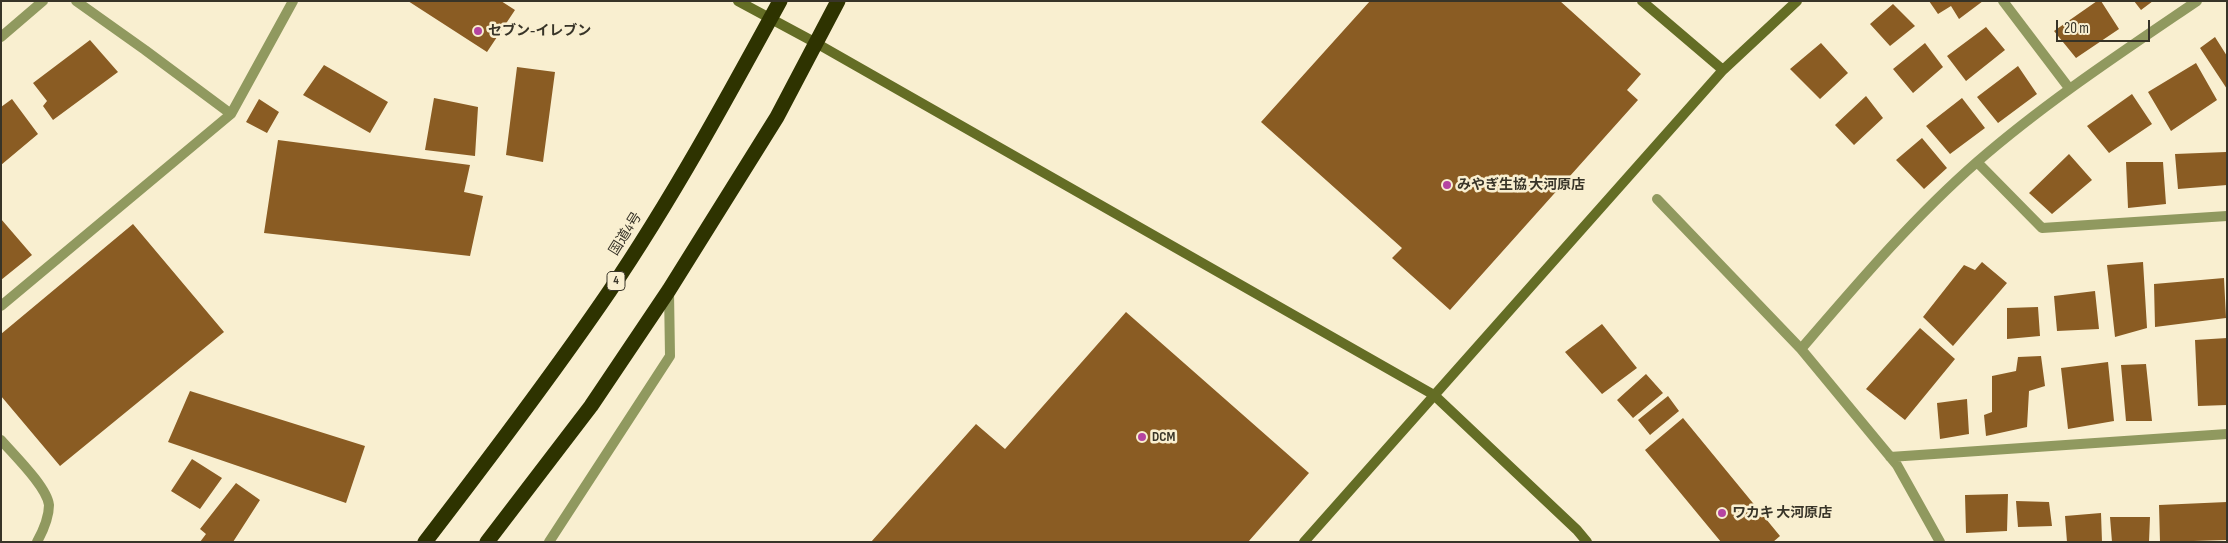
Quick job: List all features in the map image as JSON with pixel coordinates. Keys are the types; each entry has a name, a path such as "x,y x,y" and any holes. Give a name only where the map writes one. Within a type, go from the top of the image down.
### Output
{"highway":[{"name":"国道4号","path":"425,542 507,435 610,291 701,144 780,1"},
{"path":"487,542 590,406 669,290 777,117 838,1"}],"street":[{"path":"1,37 44,1"},
{"path":"76,1 231,114"},
{"path":"1,306 231,114 293,1"},
{"path":"738,1 816,43 1434,395 1577,530 1586,542"},
{"path":"1642,1 1723,70"},
{"path":"1304,542 1723,70 1797,1"},
{"path":"2003,1 2069,88"},
{"path":"1801,349 1890,247 1977,162 2069,88 2197,1"},
{"path":"1977,162 2042,228 2227,216"},
{"path":"1657,198 1801,349 1897,464 1940,542"},
{"path":"549,542 670,356 669,290"},
{"path":"1890,457 2227,434"},
{"path":"1,440 42,489 49,505 45,526 37,542"}],"building":[{"name":"セブン-イレブン","path":"408,1 501,1 515,10 487,52"},
{"name":"みやぎ生協 大河原店","path":"1370,1 1560,1 1641,74 1627,90 1638,100 1450,310 1392,258 1402,248 1261,122"},
{"path":"1929,1 1983,1 1959,19 1951,6 1938,14"},
{"path":"2097,1 2101,1 2119,29 2076,58 2054,31"},
{"path":"2134,1 2153,1 2141,10"},
{"path":"1893,4 1915,26 1890,46 1870,24"},
{"path":"1986,27 2005,50 1966,81 1947,56"},
{"path":"2215,37 2227,56 2227,89 2200,48"},
{"path":"90,40 118,72 53,120 43,106 47,101 33,83"},
{"path":"1821,43 1848,73 1820,99 1790,69"},
{"path":"1925,43 1943,67 1913,93 1893,69"},
{"path":"2196,63 2217,100 2171,131 2148,92"},
{"path":"324,65 388,102 370,133 303,95"},
{"path":"2018,66 2037,94 1998,123 1977,97"},
{"path":"517,67 555,72 543,162 506,155"},
{"path":"2132,94 2152,124 2109,153 2087,126"},
{"path":"1866,96 1883,118 1854,145 1835,125"},
{"path":"434,98 478,107 475,156 425,150"},
{"path":"1962,98 1985,128 1950,154 1926,126"},
{"path":"12,99 38,134 1,165 1,107"},
{"path":"259,99 279,112 267,133 246,122"},
{"path":"1922,138 1947,168 1924,189 1896,160"},
{"path":"278,140 470,165 464,192 483,196 470,256 264,233"},
{"path":"2226,152 2227,185 2178,189 2175,154"},
{"path":"2069,154 2092,180 2052,214 2029,193"},
{"path":"2126,162 2163,162 2166,204 2128,208"},
{"path":"1,219 32,255 1,280"},
{"path":"133,224 224,332 60,466 1,396 1,334"},
{"path":"1982,262 2007,283 1953,346 1923,317 1964,265 1975,270"},
{"path":"2143,262 2147,328 2115,337 2107,265"},
{"path":"2224,278 2226,318 2155,327 2154,284"},
{"path":"2095,291 2099,329 2057,331 2054,296"},
{"path":"2038,307 2040,336 2007,339 2007,308"},
{"name":"DCM","path":"1126,312 1309,473 1248,542 871,542 976,424 1005,449"},
{"path":"1602,324 1637,368 1602,394 1565,352"},
{"path":"1920,328 1955,359 1905,420 1866,389"},
{"path":"2227,338 2227,405 2198,406 2195,340"},
{"path":"2041,356 2045,386 2029,391 2027,427 1986,436 1984,415 1992,412 1992,376 2016,371 2018,357"},
{"path":"2108,362 2114,421 2068,429 2061,368"},
{"path":"2146,364 2152,421 2126,421 2121,365"},
{"path":"1646,374 1663,393 1633,418 1617,400"},
{"path":"190,391 365,446 346,503 168,442"},
{"path":"1668,396 1679,411 1650,435 1638,420"},
{"path":"1967,399 1969,434 1940,439 1937,403"},
{"path":"1683,418 1780,536 1773,542 1721,542 1645,450"},
{"path":"192,459 222,478 200,509 171,491"},
{"path":"236,483 260,500 233,542 200,542 206,534 200,529"},
{"path":"2008,494 2007,531 1966,533 1965,495"},
{"path":"2016,501 2049,502 2052,526 2018,527"},
{"path":"2227,502 2227,540 2160,542 2159,505"},
{"path":"2101,513 2102,542 2067,542 2065,516"},
{"path":"2110,517 2150,517 2149,542 2112,542"}],"place":[{"name":"セブン-イレブン","path":"478,31"},
{"name":"みやぎ生協 大河原店","path":"1447,185"},
{"name":"DCM","path":"1142,437"},
{"name":"ワカキ 大河原店","path":"1722,513"}]}
